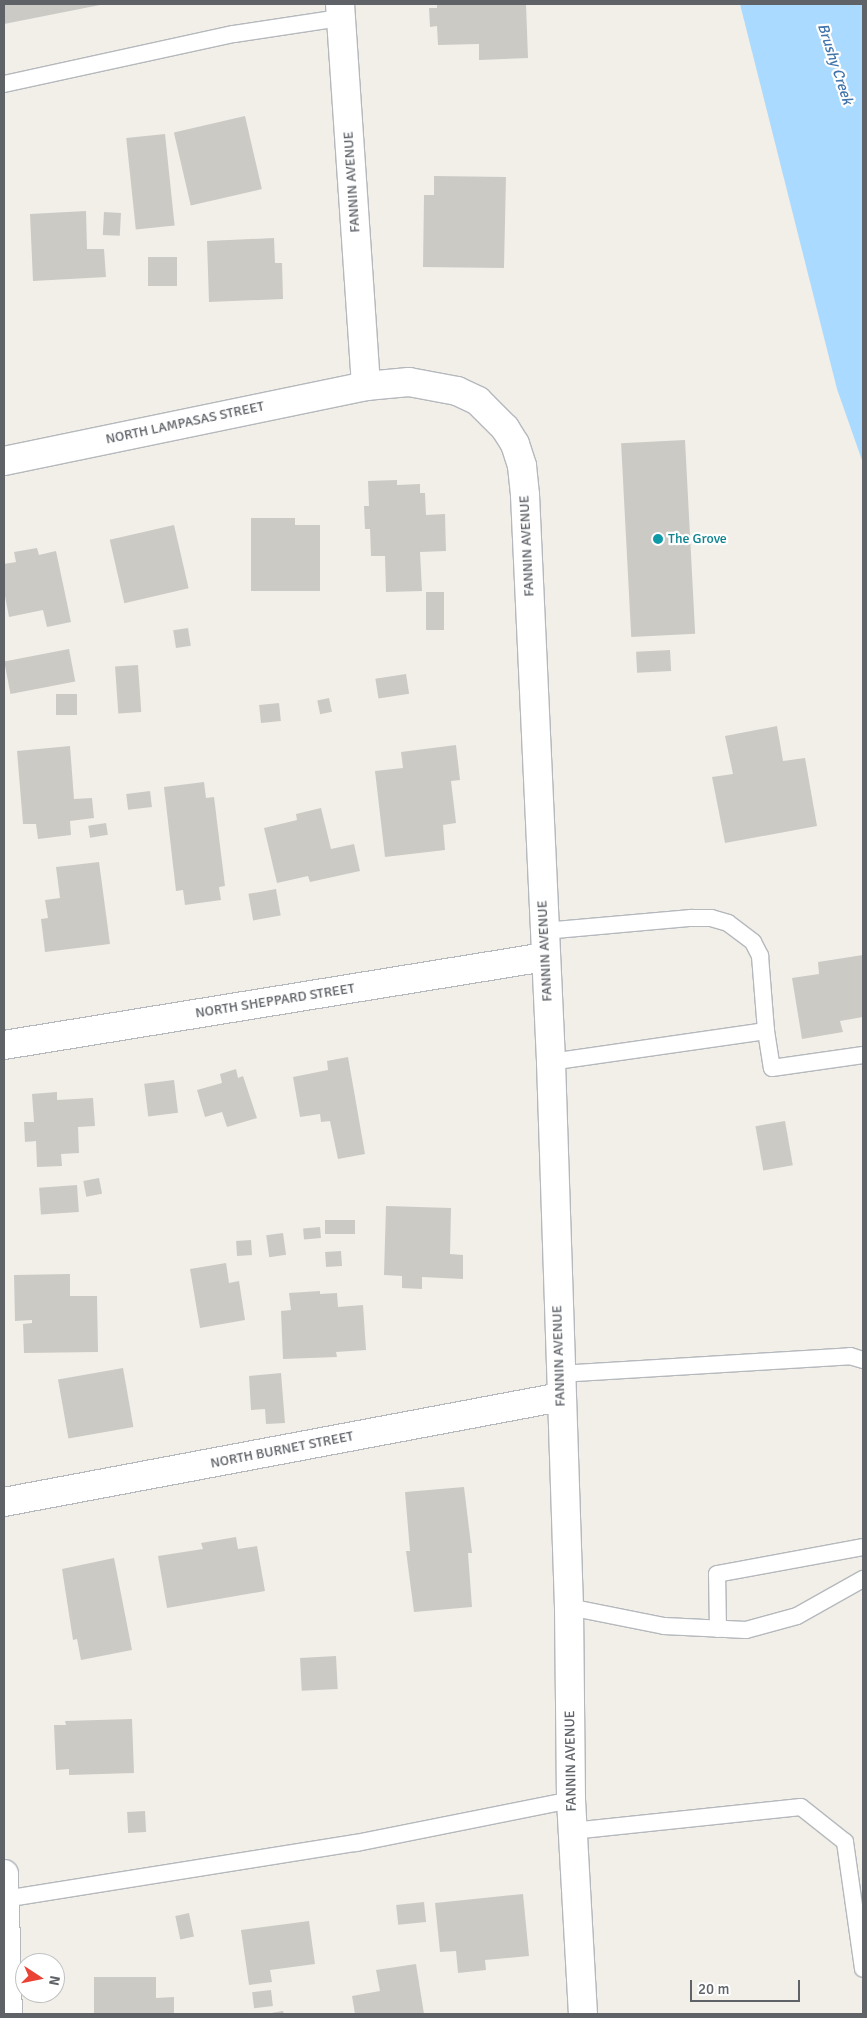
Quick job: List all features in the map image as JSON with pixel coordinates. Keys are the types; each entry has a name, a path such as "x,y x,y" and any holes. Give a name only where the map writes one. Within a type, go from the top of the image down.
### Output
{"street":[{"name":"FANNIN AVENUE","path":"340,11 366,386 409,382 427,384 457,391 478,401 506,428 522,466 551,1062 560,1385 569,1607 572,1831 583,2014"},
{"name":"NORTH LAMPASAS STREET","path":"4,461 366,386"},
{"name":"NORTH SHEPPARD STREET","path":"4,1044 544,944"},
{"name":"NORTH BURNET STREET","path":"4,1502 560,1385"},
{"path":"4,1887 8,2014"}],"lane":[{"path":"4,84 340,11"},
{"path":"544,944 691,918 711,918 728,923 753,942 760,956 766,1031 772,1068 863,1054"},
{"path":"551,1062 766,1031"},
{"path":"560,1385 850,1356 863,1360"},
{"path":"718,1629 717,1574 863,1547"},
{"path":"569,1607 664,1626 746,1630 797,1616 863,1579"},
{"path":"4,1887 356,1843 571,1800"},
{"path":"572,1831 801,1807 845,1842 863,1968"}],"water":[{"name":"Brushy Creek","path":"740,4 863,4 863,463 837,389"}],"building":[{"path":"4,4 100,4 100,5 4,24"},
{"path":"437,4 526,4 528,58 479,60 479,44 438,45 437,26 430,27 429,8 437,8"},
{"path":"245,116 262,189 191,205 174,132"},
{"path":"165,134 175,225 136,230 126,138"},
{"path":"434,176 506,177 504,268 423,267 424,195 434,195"},
{"path":"86,211 87,249 104,249 106,277 33,281 30,214"},
{"path":"104,212 121,213 120,236 103,235"},
{"path":"274,238 275,263 282,263 283,299 209,302 207,241"},
{"path":"148,257 177,257 177,286 148,286"},
{"name":"The Grove","path":"685,440 695,634 631,637 621,443"},
{"path":"397,480 397,485 420,484 420,493 425,493 426,515 445,514 446,551 420,552 422,591 386,592 385,556 371,556 370,529 365,529 364,506 369,506 368,481"},
{"path":"251,518 295,518 295,525 320,525 320,591 251,591"},
{"path":"174,525 189,588 124,603 110,540"},
{"path":"37,548 39,555 56,551 71,622 47,627 43,610 9,617 4,591 4,564 16,562 14,552"},
{"path":"426,592 444,592 444,630 426,630"},
{"path":"188,628 191,646 176,648 173,630"},
{"path":"69,649 75,681 11,694 4,662"},
{"path":"670,650 671,671 637,673 636,652"},
{"path":"138,665 141,712 118,713 115,667"},
{"path":"406,674 409,694 379,699 375,679"},
{"path":"56,694 77,694 77,715 56,715"},
{"path":"329,698 332,712 320,714 317,700"},
{"path":"279,703 281,721 261,723 259,705"},
{"path":"777,726 783,761 805,758 817,826 725,843 712,777 733,774 725,736"},
{"path":"456,745 460,780 451,781 456,823 443,825 445,850 385,857 375,771 403,768 401,752"},
{"path":"70,746 74,799 92,798 94,818 70,821 71,835 38,839 36,824 23,824 17,751"},
{"path":"204,782 206,798 214,797 225,886 219,887 221,900 185,905 183,890 176,891 164,787"},
{"path":"150,791 152,807 128,810 126,794"},
{"path":"321,808 331,849 354,844 360,871 310,882 308,876 277,883 264,828 297,820 296,814"},
{"path":"106,823 108,835 90,838 88,826"},
{"path":"99,862 110,944 45,952 41,919 48,918 45,900 60,898 56,867"},
{"path":"276,889 281,916 253,920 248,894"},
{"path":"863,955 863,1017 840,1021 843,1032 802,1039 792,978 819,974 818,962"},
{"path":"348,1057 365,1154 338,1159 330,1121 321,1122 320,1114 300,1117 293,1077 328,1070 327,1061"},
{"path":"236,1069 238,1078 243,1076 257,1118 227,1127 222,1112 205,1117 197,1090 222,1083 220,1074"},
{"path":"174,1080 178,1113 148,1116 144,1084"},
{"path":"57,1092 57,1100 93,1098 95,1126 78,1127 79,1153 61,1154 62,1166 37,1167 36,1141 25,1142 24,1122 34,1122 32,1094"},
{"path":"785,1121 793,1165 763,1171 755,1126"},
{"path":"99,1178 102,1194 86,1197 83,1181"},
{"path":"77,1185 79,1212 41,1215 39,1188"},
{"path":"386,1206 451,1208 450,1254 463,1255 463,1279 422,1277 422,1289 402,1288 402,1276 384,1275"},
{"path":"325,1220 355,1220 355,1234 325,1234"},
{"path":"320,1227 321,1238 304,1239 303,1228"},
{"path":"283,1233 286,1255 269,1257 266,1235"},
{"path":"251,1240 252,1255 237,1256 236,1241"},
{"path":"341,1251 342,1266 326,1267 325,1252"},
{"path":"226,1263 229,1283 239,1281 245,1320 200,1328 190,1269"},
{"path":"70,1274 70,1296 97,1296 98,1352 24,1353 23,1324 32,1323 32,1320 15,1321 14,1275"},
{"path":"320,1291 320,1294 337,1293 338,1307 363,1305 366,1350 336,1352 337,1357 283,1359 281,1311 291,1310 289,1293"},
{"path":"123,1368 133,1427 68,1439 58,1379"},
{"path":"281,1373 285,1423 266,1424 265,1409 251,1410 249,1376"},
{"path":"464,1487 472,1553 468,1553 472,1607 414,1612 406,1551 410,1551 405,1492"},
{"path":"236,1537 238,1549 257,1546 265,1591 167,1608 158,1556 203,1549 201,1543"},
{"path":"114,1558 132,1650 81,1660 77,1639 73,1640 62,1569"},
{"path":"336,1656 338,1689 302,1691 300,1658"},
{"path":"132,1719 134,1773 69,1775 69,1769 56,1770 54,1725 66,1725 65,1721"},
{"path":"145,1811 146,1832 128,1833 127,1812"},
{"path":"523,1894 529,1956 485,1960 486,1970 458,1973 456,1951 440,1952 435,1903"},
{"path":"424,1902 426,1922 398,1925 396,1905"},
{"path":"189,1913 194,1936 180,1939 175,1916"},
{"path":"309,1921 315,1964 270,1970 272,1982 249,1985 241,1930"},
{"path":"416,1964 424,2014 355,2014 352,1996 380,1991 376,1970"},
{"path":"94,1977 156,1977 156,1998 174,1997 174,2014 94,2014"},
{"path":"271,1990 273,2006 254,2008 252,1992"},
{"path":"283,2011 284,2014 271,2014 271,2013"}],"place":[{"name":"The Grove","path":"658,539"}]}
